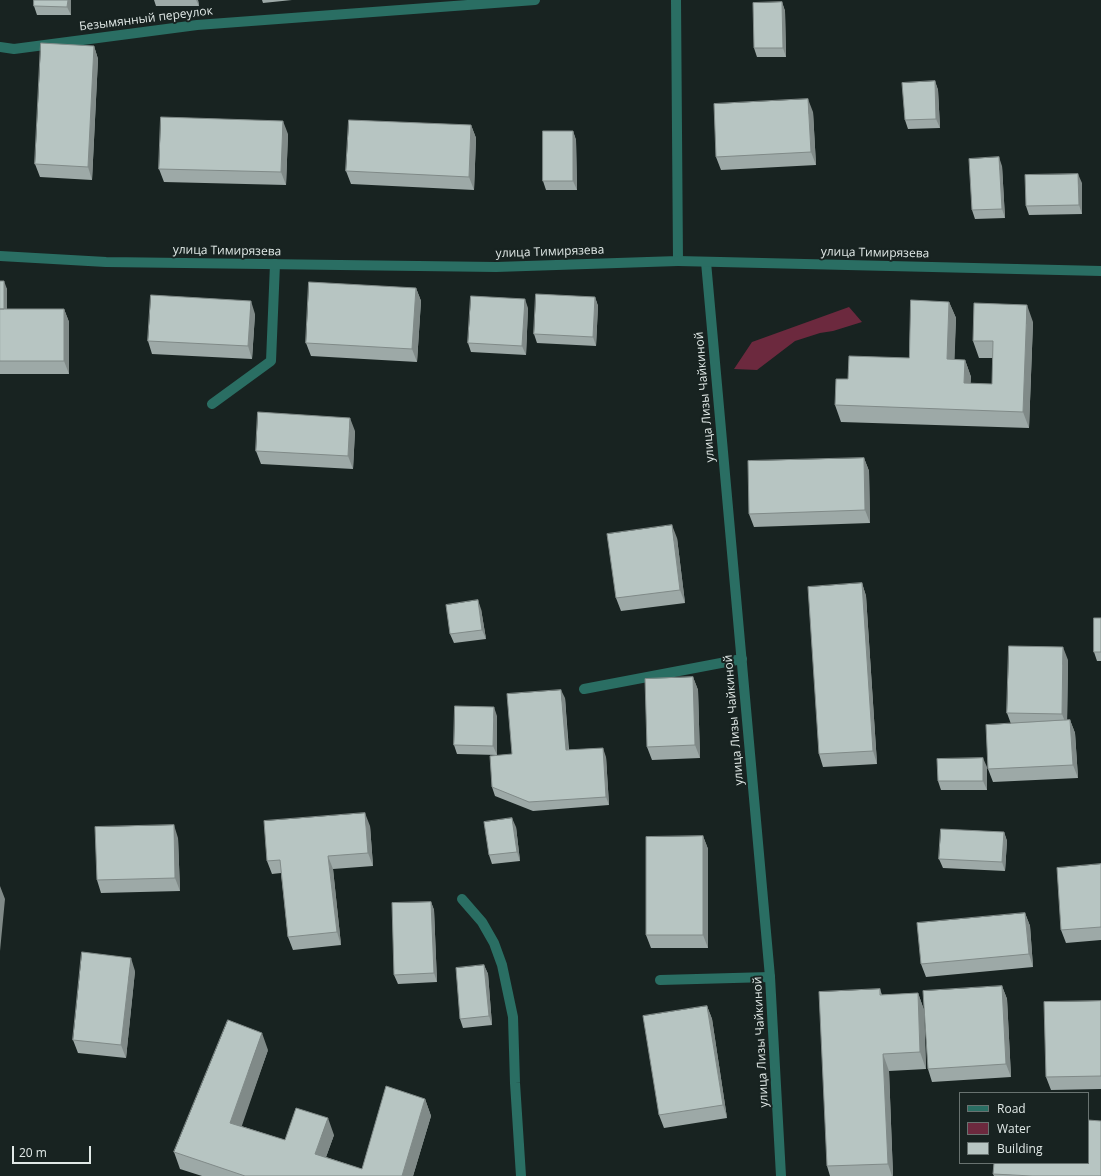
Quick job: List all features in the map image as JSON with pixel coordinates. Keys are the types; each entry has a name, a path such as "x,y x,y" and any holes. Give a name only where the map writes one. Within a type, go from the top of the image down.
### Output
{"street":[{"name":"Безымянный переулок","path":"0,47 14,48 197,25 536,0"},
{"path":"676,0 678,261"},
{"name":"улица Тимирязева","path":"0,256 106,262 496,267 678,261 1101,271"},
{"name":"улица Лизы Чайкиной","path":"706,262 770,977 781,1176"},
{"path":"212,404 271,361 275,264"},
{"path":"584,689 742,660"},
{"path":"462,899 482,922 494,942 502,965 513,1017 515,1083 521,1176"},
{"path":"660,980 770,977"}],"water":[{"path":"849,307 862,322 795,341 757,370 734,369 752,342"}],"building":[{"path":"34,0 68,0 67,7 34,6"},
{"path":"782,2 783,48 754,48 753,3"},
{"path":"41,43 94,46 88,167 35,164"},
{"path":"935,81 936,119 905,120 902,83"},
{"path":"808,99 811,152 716,157 714,104"},
{"path":"161,117 283,121 281,172 159,169"},
{"path":"349,120 471,125 469,177 346,171"},
{"path":"543,131 573,131 573,181 543,181"},
{"path":"999,157 1002,209 972,210 969,159"},
{"path":"1078,174 1079,205 1026,206 1025,175"},
{"path":"0,281 4,281 4,309 0,309"},
{"path":"309,282 416,288 412,349 306,343"},
{"path":"536,294 595,297 593,337 534,334"},
{"path":"151,295 251,301 248,346 148,341"},
{"path":"471,296 525,299 522,346 468,343"},
{"path":"911,300 949,302 947,359 965,360 964,383 992,384 993,341 973,341 974,303 1027,305 1023,412 835,405 836,379 848,379 849,356 909,358"},
{"path":"0,309 64,309 64,361 0,361"},
{"path":"258,412 350,418 348,456 256,451"},
{"path":"864,458 865,510 749,514 748,461"},
{"path":"672,525 680,590 616,598 607,534"},
{"path":"862,583 873,751 819,754 808,587"},
{"path":"478,600 482,630 450,634 446,605"},
{"path":"1094,618 1101,618 1101,652 1094,652"},
{"path":"1009,646 1063,647 1062,714 1007,713"},
{"path":"693,677 695,745 647,747 645,679"},
{"path":"561,690 566,750 603,748 606,797 529,802 492,787 490,756 512,754 507,694"},
{"path":"455,706 494,707 493,746 454,745"},
{"path":"1070,720 1073,765 988,769 986,725"},
{"path":"983,758 983,781 938,781 937,759"},
{"path":"365,813 368,853 328,856 337,932 288,937 280,860 267,861 264,821"},
{"path":"512,818 517,852 489,855 484,822"},
{"path":"174,825 175,878 97,880 95,827"},
{"path":"941,829 1004,832 1002,862 939,859"},
{"path":"703,836 703,935 646,935 646,837"},
{"path":"1101,864 1101,927 1061,930 1057,868"},
{"path":"431,902 434,973 394,975 392,903"},
{"path":"1025,913 1029,954 921,964 917,923"},
{"path":"82,952 131,958 121,1045 73,1040"},
{"path":"484,965 489,1016 460,1019 456,968"},
{"path":"1002,986 1006,1064 928,1069 923,991"},
{"path":"880,989 880,995 918,993 920,1052 883,1054 888,1164 827,1166 819,992"},
{"path":"1101,1001 1101,1076 1046,1077 1044,1002"},
{"path":"707,1006 723,1105 659,1115 643,1016"},
{"path":"228,1020 262,1033 230,1123 285,1140 296,1108 328,1118 315,1154 362,1169 386,1086 425,1099 402,1176 245,1176 174,1152"},
{"path":"1089,1120 1101,1121 1101,1176 1032,1176 993,1174 994,1164 1089,1164"}]}
